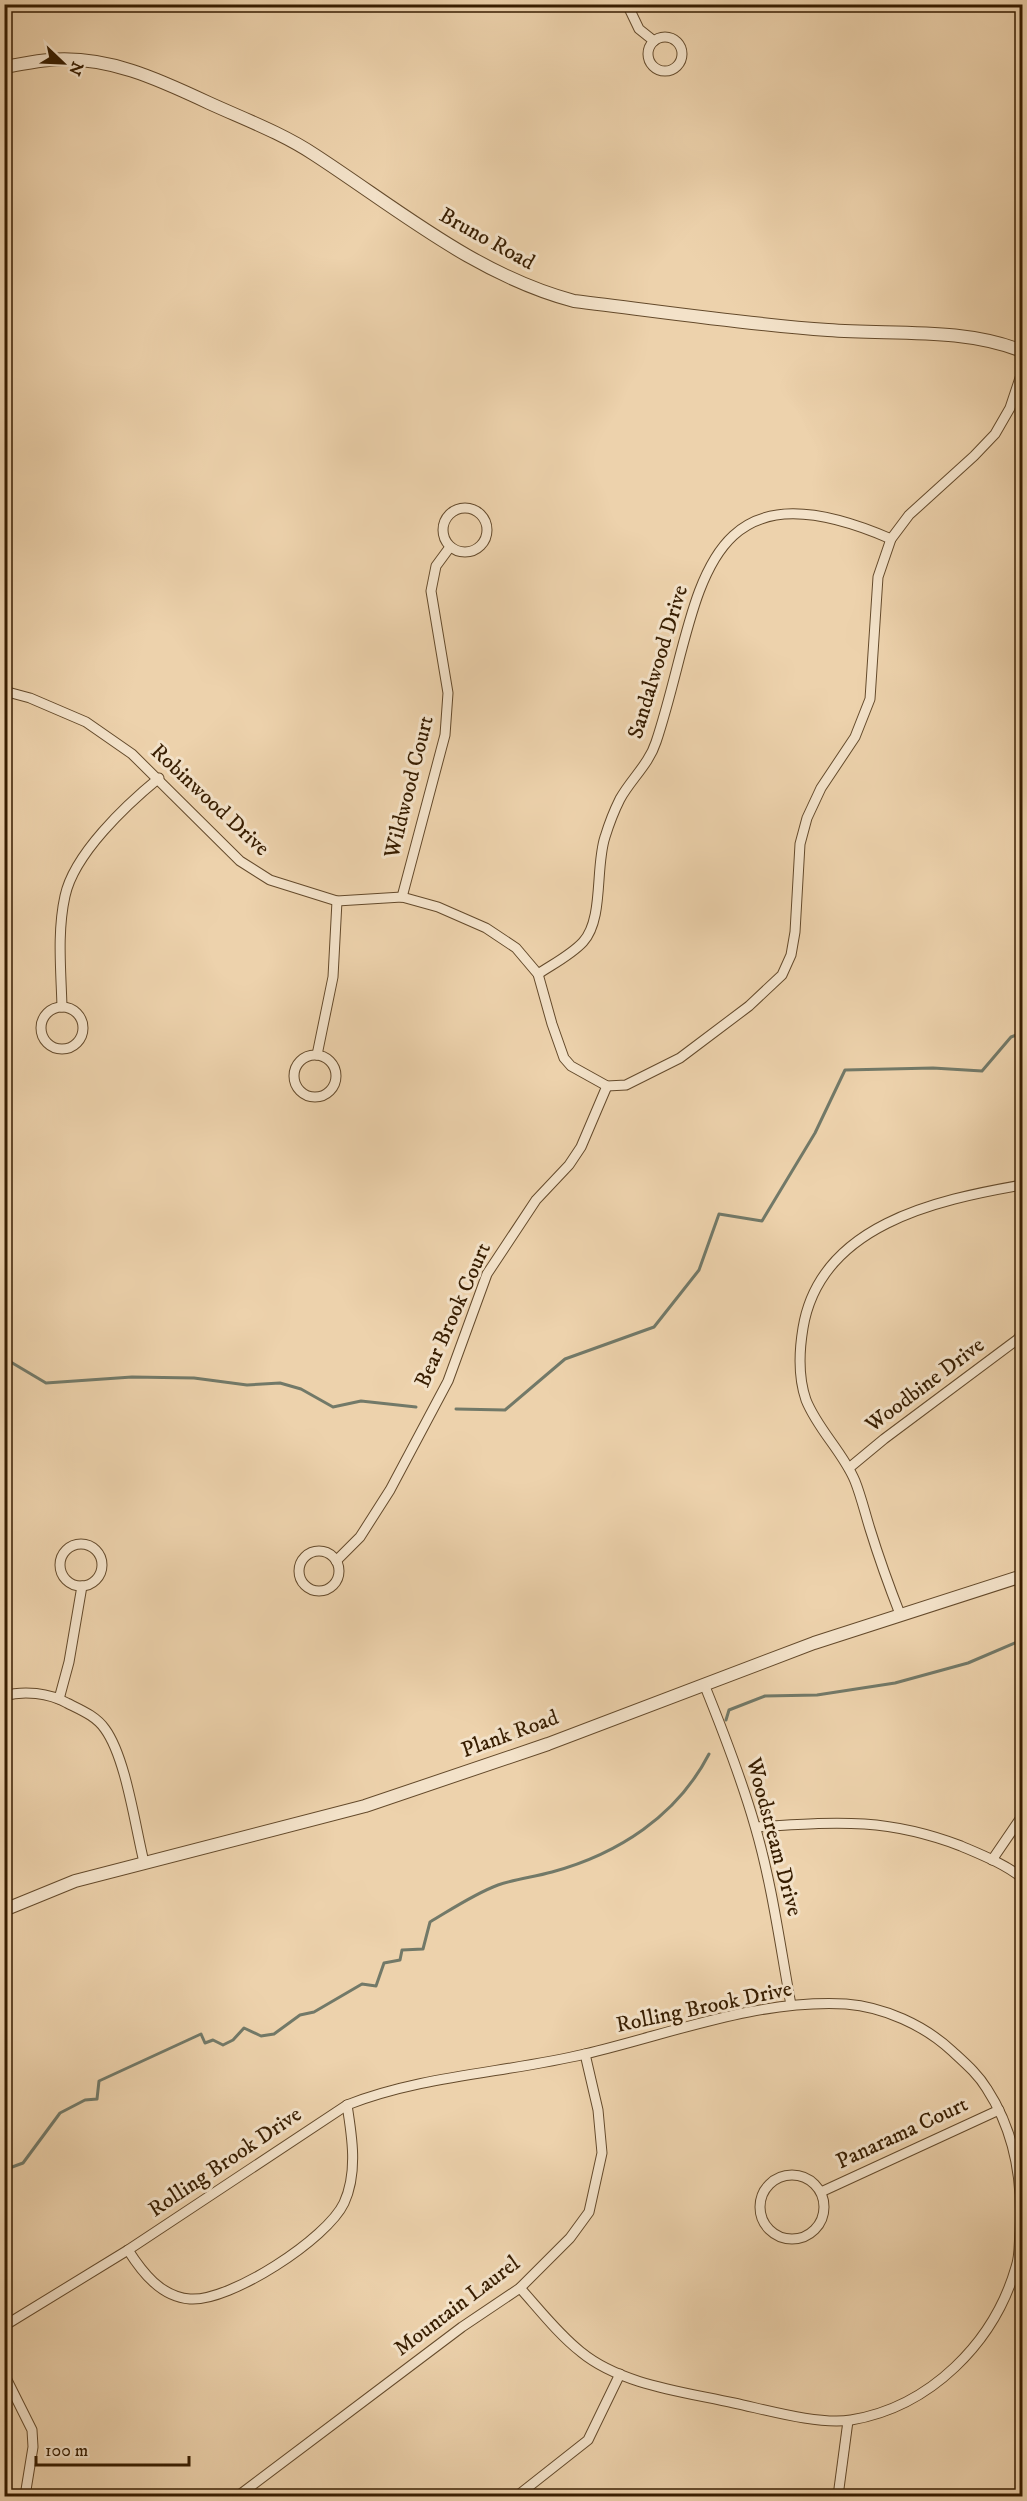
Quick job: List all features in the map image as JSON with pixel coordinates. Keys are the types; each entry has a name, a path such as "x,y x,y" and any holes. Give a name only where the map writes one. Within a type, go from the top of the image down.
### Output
{"street":[{"path":"627,4 639,29 654,41"},
{"name":"Bruno Road","path":"4,67 49,60 84,60 136,71 170,84 313,153 482,266 543,293 574,302 805,328 882,334 935,334 980,339 1023,351"},
{"path":"607,1086 626,1085 642,1079 680,1058 749,1006 782,975 791,955 795,932 800,844 807,818 821,788 855,737 870,699 878,577 891,539 909,515 995,434 1010,408 1023,372"},
{"path":"464,508 482,516 487,533 482,544 466,552 450,547 443,529 444,522 452,512 464,508"},
{"name":"Sandalwood Drive","path":"538,974 584,942 592,926 600,851 608,826 621,798 655,744 684,634 701,584 717,553 753,519 782,514 839,519 891,539"},
{"name":"Wildwood Court","path":"402,897 446,735 448,693 431,591 436,566 450,547"},
{"name":"Robinwood Drive","path":"4,692 30,698 86,722 132,754 159,778 240,861 270,880 337,901 402,897 438,907 486,928 516,948 538,974 564,1058 584,1075 607,1086"},
{"path":"62,1007 60,948 65,894 82,859 99,837 140,793 159,778"},
{"path":"317,1055 333,978 337,901"},
{"path":"62,1007 78,1015 82,1033 76,1043 59,1049 48,1044 41,1029 46,1013 62,1007"},
{"path":"317,1055 332,1064 336,1076 329,1092 312,1097 297,1088 294,1070 306,1057 317,1055"},
{"name":"Bear Brook Court","path":"336,1561 327,1553 309,1554 299,1569 301,1581 310,1589 328,1588 337,1579 336,1561 360,1537 390,1490 448,1381 487,1274 536,1200 569,1165 581,1147 607,1086"},
{"path":"900,1614 883,1572 849,1468 807,1400 799,1365 804,1320 811,1301 829,1271 850,1246 865,1236 912,1211 944,1201 1023,1185"},
{"name":"Woodbine Drive","path":"849,1468 884,1439 1018,1339 1023,1332"},
{"path":"81,1543 97,1550 103,1567 98,1578 82,1586 65,1579 60,1562 69,1547 81,1543"},
{"name":"Plank Road","path":"4,1910 75,1881 364,1806 548,1744 704,1684 900,1614 1023,1576"},
{"path":"59,1699 69,1662 82,1586"},
{"name":"Woodstream Drive","path":"704,1684 732,1754 756,1827 791,2005"},
{"path":"4,1696 16,1693 59,1699 96,1720 110,1737 122,1769 144,1862"},
{"path":"992,1860 1023,1816"},
{"path":"756,1827 830,1822 898,1826 926,1833 992,1860 1023,1878"},
{"name":"Rolling Brook Drive","path":"4,2326 128,2250 347,2105 385,2090 456,2075 506,2069 585,2054 655,2034 791,2005 848,2004 878,2010 909,2022 939,2039 986,2086 999,2110 1014,2150 1020,2182 1020,2264 993,2319 963,2360 926,2391 887,2410 848,2421 773,2411 620,2374 580,2352 520,2288"},
{"name":"Mountain Laurel","path":"238,2496 462,2327 520,2288 570,2238 589,2212 602,2153 598,2110 585,2054"},
{"path":"128,2250 141,2271 155,2285 189,2299 210,2297 232,2289 292,2256 334,2220 345,2202 352,2170 347,2105"},
{"name":"Panarama Court","path":"821,2192 999,2110"},
{"name":"Panarama Court","path":"790,2175 802,2176 813,2182 821,2192 824,2205 823,2217 817,2228 807,2236 795,2239 782,2237 771,2231 764,2221 760,2209 762,2197 768,2186 778,2178 790,2175"},
{"path":"4,2374 32,2430 33,2447 25,2496"},
{"path":"518,2496 588,2440 620,2374"},
{"path":"838,2496 848,2421"}],"waterway":[{"path":"456,1409 505,1410 565,1359 654,1327 699,1270 719,1214 762,1221 815,1133 845,1070 933,1068 982,1071 1011,1037 1022,1033"},
{"path":"4,1358 46,1383 132,1377 194,1378 247,1385 280,1383 301,1389 333,1407 361,1401 416,1407"},
{"path":"726,1720 729,1710 765,1696 817,1695 895,1683 968,1663 1022,1640"},
{"path":"4,2170 23,2163 60,2113 85,2100 97,2099 99,2081 201,2034 205,2043 213,2040 223,2045 233,2040 244,2028 261,2036 274,2034 300,2015 314,2012 362,1984 376,1986 384,1963 400,1960 402,1950 423,1949 430,1922 472,1897 504,1883 576,1864 622,1843 663,1814 696,1776 709,1754"}]}
